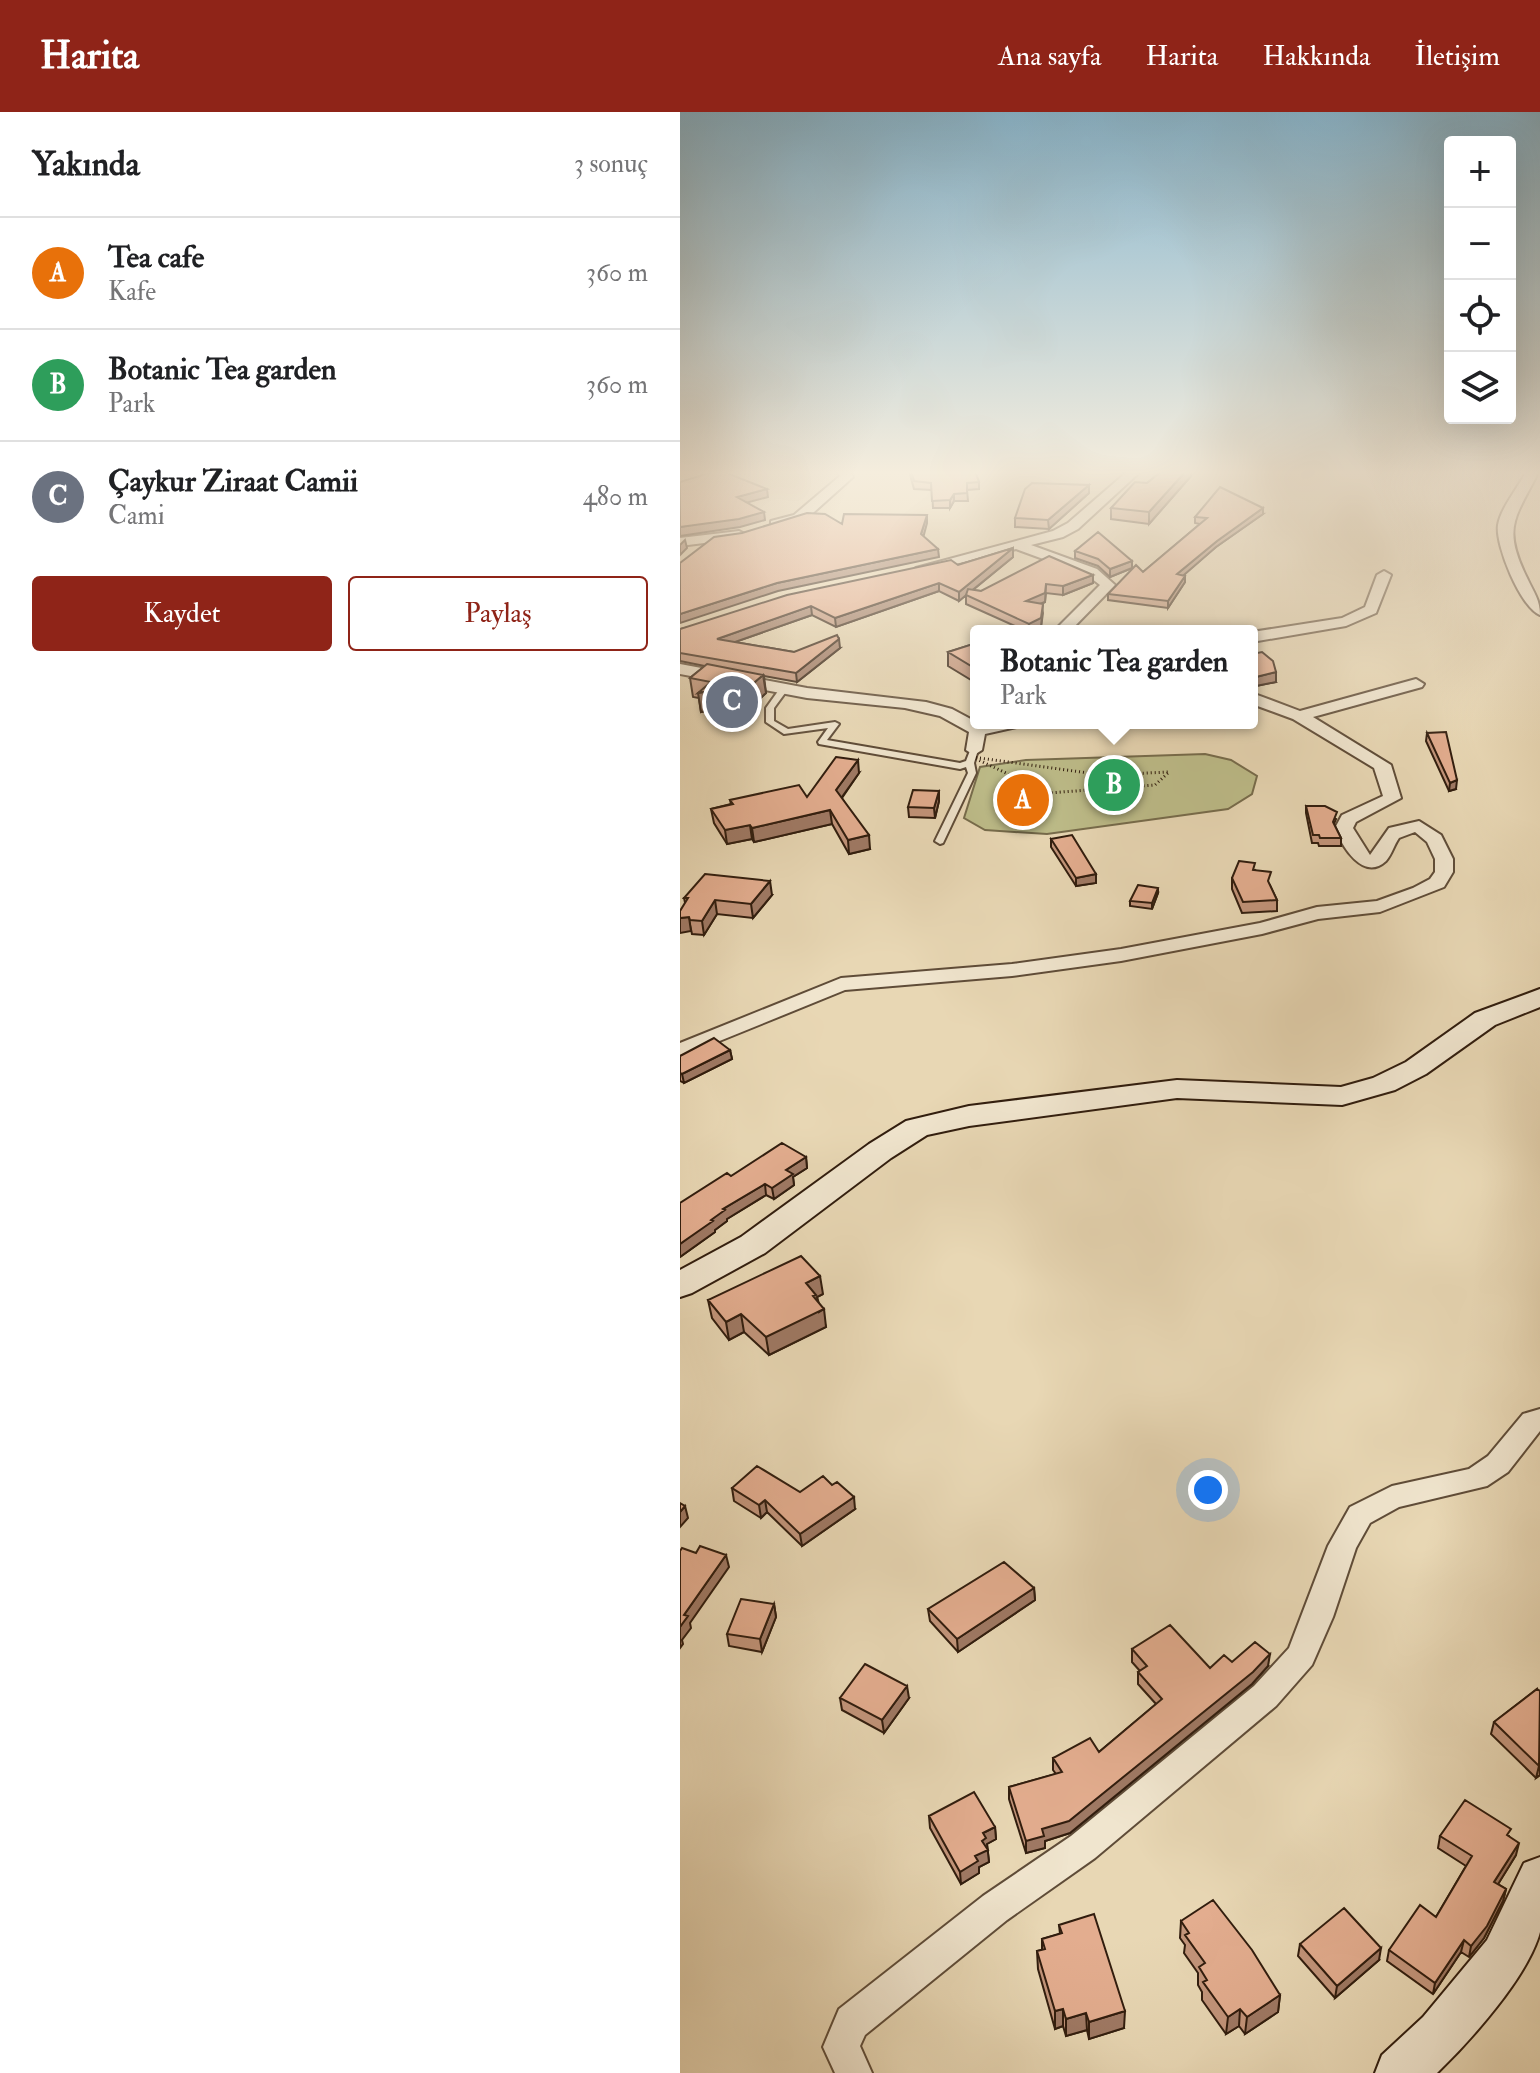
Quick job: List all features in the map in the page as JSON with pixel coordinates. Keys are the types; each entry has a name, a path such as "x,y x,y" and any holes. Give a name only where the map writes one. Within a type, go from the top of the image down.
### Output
{"street":[{"path":"912,571 947,563"},
{"path":"1066,563 1092,572 1108,585 1067,625"},
{"path":"1515,563 1522,588 1540,611"},
{"path":"1258,636 1346,622 1371,610 1384,575"},
{"path":"680,669 784,689 910,705 970,723"},
{"path":"1299,716 1416,684"},
{"path":"680,1051 841,984 1012,970 1121,955 1262,928 1317,913 1380,906 1437,883 1444,872 1444,859 1435,839 1419,826 1400,829 1390,836 1381,857 1375,860 1362,858 1353,850 1344,828 1348,819 1392,798 1382,765 1299,716 1258,700"},
{"path":"972,757 977,730 982,729"},
{"path":"680,1285 753,1245 880,1151 917,1128 969,1116 1177,1089 1342,1096 1384,1084 1416,1068 1485,1019 1540,997"},
{"path":"854,2073 841,2047 852,2022 983,1917 1083,1847 1231,1725 1283,1676 1301,1656 1342,1546 1360,1515 1392,1497 1477,1478 1498,1464 1533,1421 1540,1419"},
{"path":"1400,2073 1441,2035 1504,1957 1540,1879"}],"lane":[{"path":"784,689 770,708 770,722 787,732 835,724 822,742 960,766 972,757"},
{"path":"940,841 972,773 972,757"}],"path":[{"path":"972,757 1103,775 1169,772 1155,785 1022,795 1023,781 991,768"}],"shaded area":[{"path":"1205,754 1231,760 1257,776 1252,794 1228,809 1047,834 985,830 964,818 980,767 1026,760"}],"building":[{"path":"680,563 874,563 777,583 680,614"},
{"path":"939,563 958,565 995,563 959,592 939,583 835,618 811,606 717,639 794,652 837,635 839,639 796,673 680,653 680,629 787,595"},
{"path":"1036,563 1064,563 1093,575 1063,586 1046,584 1045,593 1026,601 1043,604 1041,618 1029,624 966,595 968,589 981,591"},
{"path":"1102,563 1128,563 1110,569"},
{"path":"1154,563 1191,563 1177,574 1185,576 1168,601 1108,594 1136,565 1143,572"},
{"path":"970,645 970,665 948,652"},
{"path":"1262,652 1273,661 1276,672 1258,676 1258,653"},
{"path":"707,664 763,675 748,688 735,686 698,693 711,682 690,678"},
{"path":"1446,732 1457,780 1450,783 1427,733"},
{"path":"836,757 858,760 836,790 869,835 848,840 830,810 752,828 750,825 725,830 711,809 733,804 730,800 799,785 807,797"},
{"path":"913,790 939,791 934,808 908,807"},
{"path":"1306,806 1325,806 1337,812 1333,822 1341,838 1313,835"},
{"path":"1072,835 1096,874 1076,878 1051,839"},
{"path":"1239,861 1255,863 1253,870 1271,872 1268,881 1277,900 1243,902 1232,878"},
{"path":"705,874 770,881 751,904 715,900 702,921 680,918 680,911 688,898 684,898"},
{"path":"1138,885 1158,888 1152,903 1130,901"},
{"path":"714,1038 730,1050 680,1073 680,1056"},
{"path":"782,1143 806,1157 786,1170 793,1174 772,1188 765,1184 723,1209 713,1221 680,1244 680,1203 727,1173 731,1176"},
{"path":"801,1256 820,1276 806,1283 824,1309 766,1337 741,1314 726,1322 708,1300"},
{"path":"757,1466 800,1492 823,1476 832,1485 837,1482 854,1497 800,1534 765,1500 759,1505 732,1488"},
{"path":"700,1546 726,1555 684,1615 688,1616 680,1627 680,1551 682,1548 696,1553"},
{"path":"1004,1562 1034,1588 957,1639 928,1609"},
{"path":"741,1599 774,1604 760,1639 727,1634"},
{"path":"1170,1625 1210,1668 1224,1655 1232,1662 1255,1642 1270,1654 1253,1672 1069,1821 1042,1829 1044,1836 1026,1841 1009,1787 1062,1772 1053,1758 1090,1738 1099,1752 1162,1699 1138,1672 1147,1666 1132,1649"},
{"path":"865,1664 907,1686 882,1720 840,1698"},
{"path":"1537,1689 1540,1691 1539,1766 1494,1722"},
{"path":"974,1792 995,1827 983,1833 986,1838 982,1841 988,1850 975,1856 978,1861 960,1872 929,1816"},
{"path":"1465,1800 1511,1829 1507,1835 1519,1843 1494,1882 1506,1889 1487,1926 1471,1946 1464,1940 1435,1983 1389,1950 1420,1905 1436,1917 1472,1856 1440,1836"},
{"path":"1213,1900 1252,1950 1280,1995 1247,2017 1240,2009 1228,2017 1203,1982 1207,1980 1199,1967 1205,1963 1185,1935 1189,1933 1181,1921"},
{"path":"1344,1908 1381,1948 1337,1986 1300,1944"},
{"path":"1094,1914 1125,2011 1089,2022 1086,2013 1066,2019 1063,2009 1055,2011 1037,1951 1045,1949 1042,1939 1062,1933 1059,1925"}],"place":[{"name":"Çaykur Ziraat Camii","path":"732,702"},
{"name":"Botanic Tea garden","path":"1114,785"},
{"name":"Tea cafe","path":"1023,800"}]}
